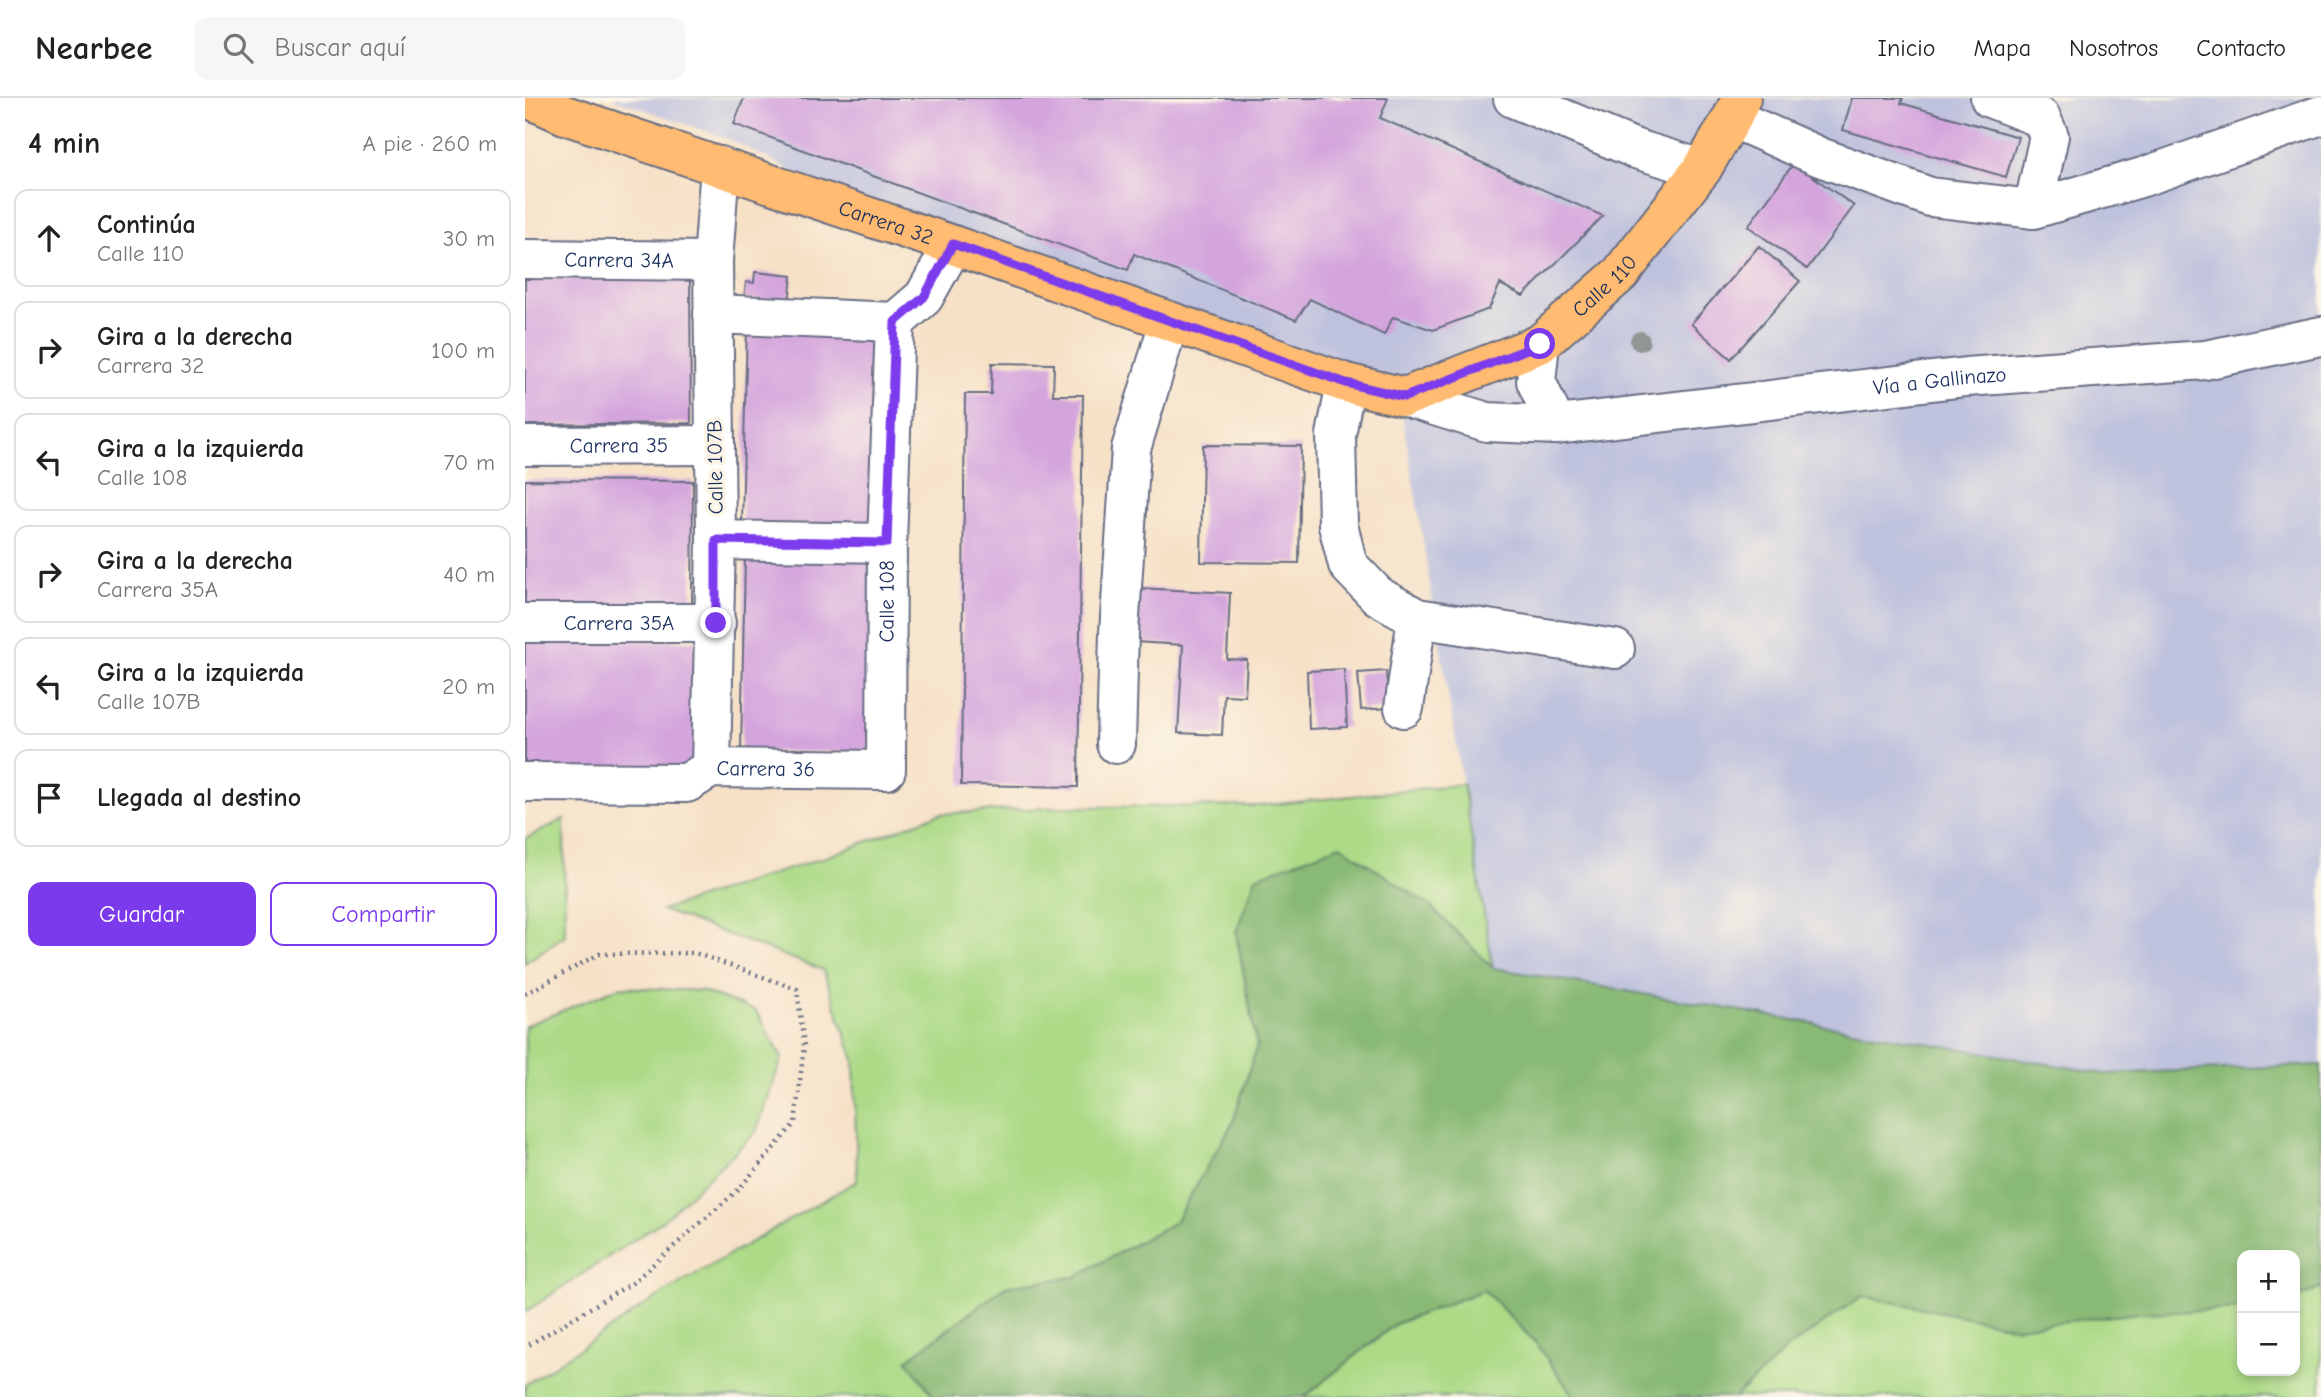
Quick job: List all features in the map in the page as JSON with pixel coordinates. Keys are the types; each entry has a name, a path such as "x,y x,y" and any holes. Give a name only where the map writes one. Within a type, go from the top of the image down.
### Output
{"main road":[{"name":"Carrera 32","path":"527,98 565,115 953,244 1346,383 1405,397"},
{"name":"Calle 110","path":"1405,397 1540,344 1620,274 1702,169 1736,108"}],"street":[{"path":"1513,98 1636,149 1702,169"},
{"path":"1990,98 2041,118 2049,136 2033,209"},
{"path":"1736,108 1820,157 1930,197 2033,209 2143,177 2321,115"},
{"name":"Calle 107B","path":"711,768 716,623 713,261 720,166"},
{"path":"713,314 895,322 924,297 953,244"},
{"name":"Carrera 34A","path":"525,259 713,261"},
{"name":"Calle 108","path":"886,770 887,543 895,322"},
{"path":"1116,744 1119,634 1131,449 1169,322"},
{"name":"Vía a Gallinazo","path":"1405,397 1486,422 1556,425 1966,377 2205,360 2321,336"},
{"path":"1540,344 1535,381 1556,425"},
{"path":"1346,383 1336,435 1338,525 1348,565 1378,596 1417,618 1615,649"},
{"name":"Carrera 35","path":"525,446 715,445"},
{"path":"716,540 887,543"},
{"path":"1403,708 1417,618"},
{"name":"Carrera 35A","path":"525,622 716,623"},
{"name":"Carrera 36","path":"525,782 687,783 711,768 886,770"}],"path":[{"path":"525,994 599,954 695,953 797,989 804,1046 795,1124 738,1190 632,1283 525,1347"}],"shaded area":[{"path":"612,98 2321,98 2321,1065 2106,1074 1493,968 1400,401 950,252 734,141"}],"green space":[{"path":"1463,784 1493,968 1430,906 1236,932 1257,1046 1233,1122 1175,1222 1075,1277 1006,1286 907,1360 934,1397 525,1397 525,1385 668,1290 857,1181 854,1060 823,970 662,910 826,857 939,814 1065,807 1258,806"},
{"path":"564,819 565,935 525,963 525,839"},
{"path":"1340,845 1430,906 1493,968 2106,1074 2321,1065 2321,1287 2300,1297 2300,1250 2237,1250 2237,1309 2139,1313 2016,1327 1862,1296 1788,1348 1735,1397 1574,1397 1536,1343 1484,1290 1395,1324 1304,1397 934,1397 907,1360 1006,1286 1075,1277 1175,1222 1233,1122 1257,1046 1236,932 1256,877"},
{"path":"620,987 702,991 756,1011 782,1058 756,1132 664,1220 525,1312 525,1026"},
{"path":"2321,1287 2321,1397 1735,1397 1788,1348 1862,1296 2016,1326 2139,1313 2237,1309 2237,1376 2300,1376 2300,1297"},
{"path":"1484,1290 1536,1343 1574,1397 1304,1397 1395,1324"}],"building":[{"path":"744,98 1388,98 1380,118 1603,216 1523,296 1500,284 1489,309 1433,330 1393,317 1384,335 1310,299 1296,320 1134,254 1128,270 846,166 734,124"},
{"path":"1852,98 1903,98 1901,103 2018,137 2006,177 1843,130"},
{"path":"1794,163 1854,206 1807,269 1748,226"},
{"path":"1759,246 1800,281 1731,359 1691,324"},
{"path":"755,272 792,276 789,303 744,298 746,282 754,283"},
{"path":"690,277 691,423 525,425 525,279"},
{"path":"747,327 875,329 871,526 742,523"},
{"path":"992,363 1054,364 1053,395 1083,395 1078,787 961,785 965,394 991,394"},
{"path":"1203,445 1301,446 1299,563 1201,562"},
{"path":"525,480 693,481 692,608 525,607"},
{"path":"745,557 874,559 870,752 741,751"},
{"path":"1138,588 1230,593 1227,659 1247,660 1245,696 1224,695 1222,735 1178,733 1183,645 1135,642"},
{"path":"525,639 696,641 694,773 525,771"},
{"path":"1344,669 1347,727 1309,729 1307,671"},
{"path":"1386,671 1389,708 1361,710 1358,673"}],"route":[{"path":"716,623 716,540 887,543 895,322 924,297 953,244 1346,383 1405,397 1540,344"}]}
